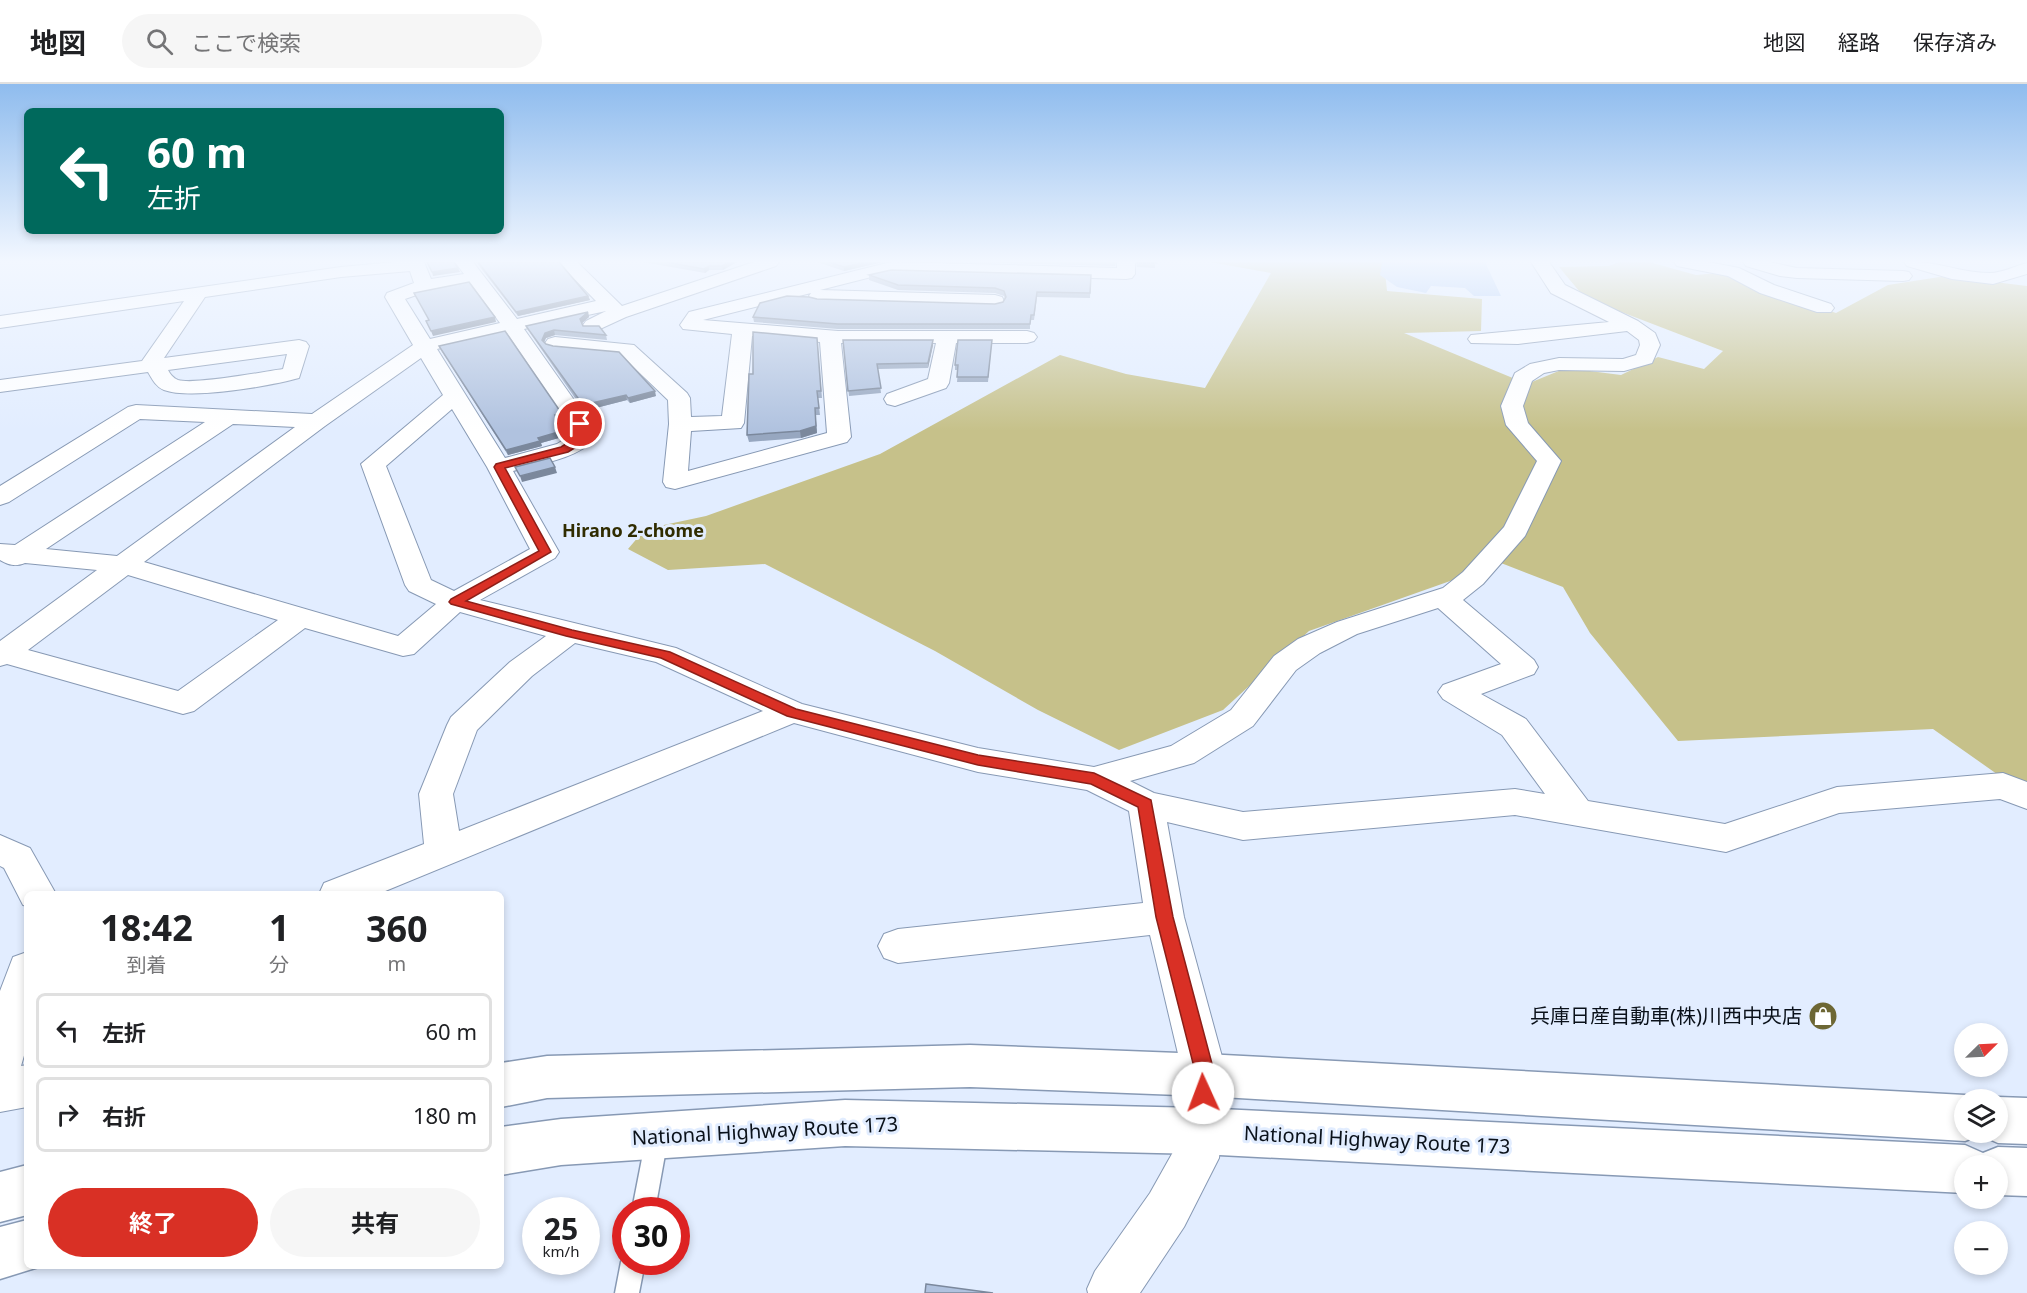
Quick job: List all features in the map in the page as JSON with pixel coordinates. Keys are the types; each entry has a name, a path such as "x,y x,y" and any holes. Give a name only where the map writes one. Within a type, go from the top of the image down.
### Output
{"highway":[{"path":"504,1084 547,1077 970,1066 1205,1075 1954,1117"},
{"path":"2008,1120 2027,1121"},
{"name":"National Highway Route 173","path":"504,1151 561,1142 845,1123 1200,1131 1954,1168"},
{"path":"2008,1172 2027,1173"},
{"path":"0,1197 24,1191"},
{"path":"0,1253 24,1247"}],"street":[{"path":"0,338 6,321 24,318"},
{"path":"0,386 154,365 299,346 292,374 226,383 172,386 160,377 154,365 152,360 181,318"},
{"path":"7,558 123,565 404,647 456,602 545,552 499,467 408,318"},
{"path":"499,467 565,449 582,439 580,424 507,318"},
{"path":"2,655 317,422 425,346 559,318"},
{"path":"530,355 596,318"},
{"path":"677,318 678,324 831,336 1027,338"},
{"path":"690,325 694,318"},
{"path":"987,338 992,318"},
{"path":"1094,779 1182,755 1242,718 1285,663 1309,646 1347,628 1453,594 1473,578 1515,530 1549,462 1517,425 1512,406 1523,378 1537,368 1559,364 1624,365 1645,359 1650,345 1648,337 1616,318"},
{"path":"1478,339 1518,338 1631,326"},
{"path":"680,424 733,423 743,328"},
{"path":"555,343 627,349 678,398 680,424 675,482 839,437 831,336"},
{"path":"895,399 939,383 947,337"},
{"path":"455,396 374,464 419,585 456,602 570,633 665,655 792,712 978,760 1094,779 1146,804 1243,826 1515,802 1726,838 1837,800 2003,786 2027,796"},
{"path":"0,497 136,412 317,422"},
{"path":"7,558 228,417"},
{"path":"1443,597 1523,666 1454,692 1514,727 1578,814"},
{"path":"2,655 183,703 301,617"},
{"path":"443,852 436,794 463,724 521,669 570,633"},
{"path":"346,891 792,712"},
{"path":"1114,1293 1113,1289 1167,1210 1196,1158 1205,1075 1165,917 1146,804"},
{"path":"0,849 17,858 35,891"},
{"path":"898,946 1165,917"},
{"path":"0,1064 24,984"},
{"path":"0,1091 24,1087"}],"lane":[{"path":"646,1197 658,1136"},
{"path":"627,1293 630,1275"}],"shaded area":[{"path":"1245,318 1481,318 1481,331 1404,333 1527,384 1566,368 1621,375 1658,357 1704,369 1723,351 1638,318 2027,318 2027,787 2004,779 1933,729 1678,741 1590,633 1563,587 1501,563 1309,631 1223,710 1119,750 1038,710 935,651 765,564 668,570 628,549 645,529 706,516 880,454 1060,355 1126,374 1205,388"}],"building":[{"path":"428,318 489,318 431,331 426,321"},
{"path":"560,318 581,318 583,326 599,326 606,335 554,330 545,333 542,340 553,346 619,352 655,391 583,405 526,326"},
{"path":"770,318 1031,318 1030,324 838,324"},
{"path":"505,331 560,411 560,414 555,415 565,430 538,438 540,441 506,450 439,346"},
{"path":"753,332 817,338 821,391 817,391 819,408 815,408 816,426 800,431 747,435 749,374 753,374"},
{"path":"843,340 933,340 928,363 877,364 881,388 848,391"},
{"path":"958,340 992,340 988,377 957,377 958,365 955,365"},
{"path":"550,458 555,467 520,476 515,467"},
{"path":"926,1284 993,1293 925,1293"}],"place":[{"name":"兵庫日産自動車(株)川西中央店","path":"1823,1016"}],"district":[{"name":"Hirano 2-chome","path":"633,531"}],"route":[{"path":"580,424 582,439 565,449 499,467 545,552 456,602 570,633 665,655 792,712 978,760 1094,779 1146,804 1165,917 1205,1075 1203,1093"}]}
